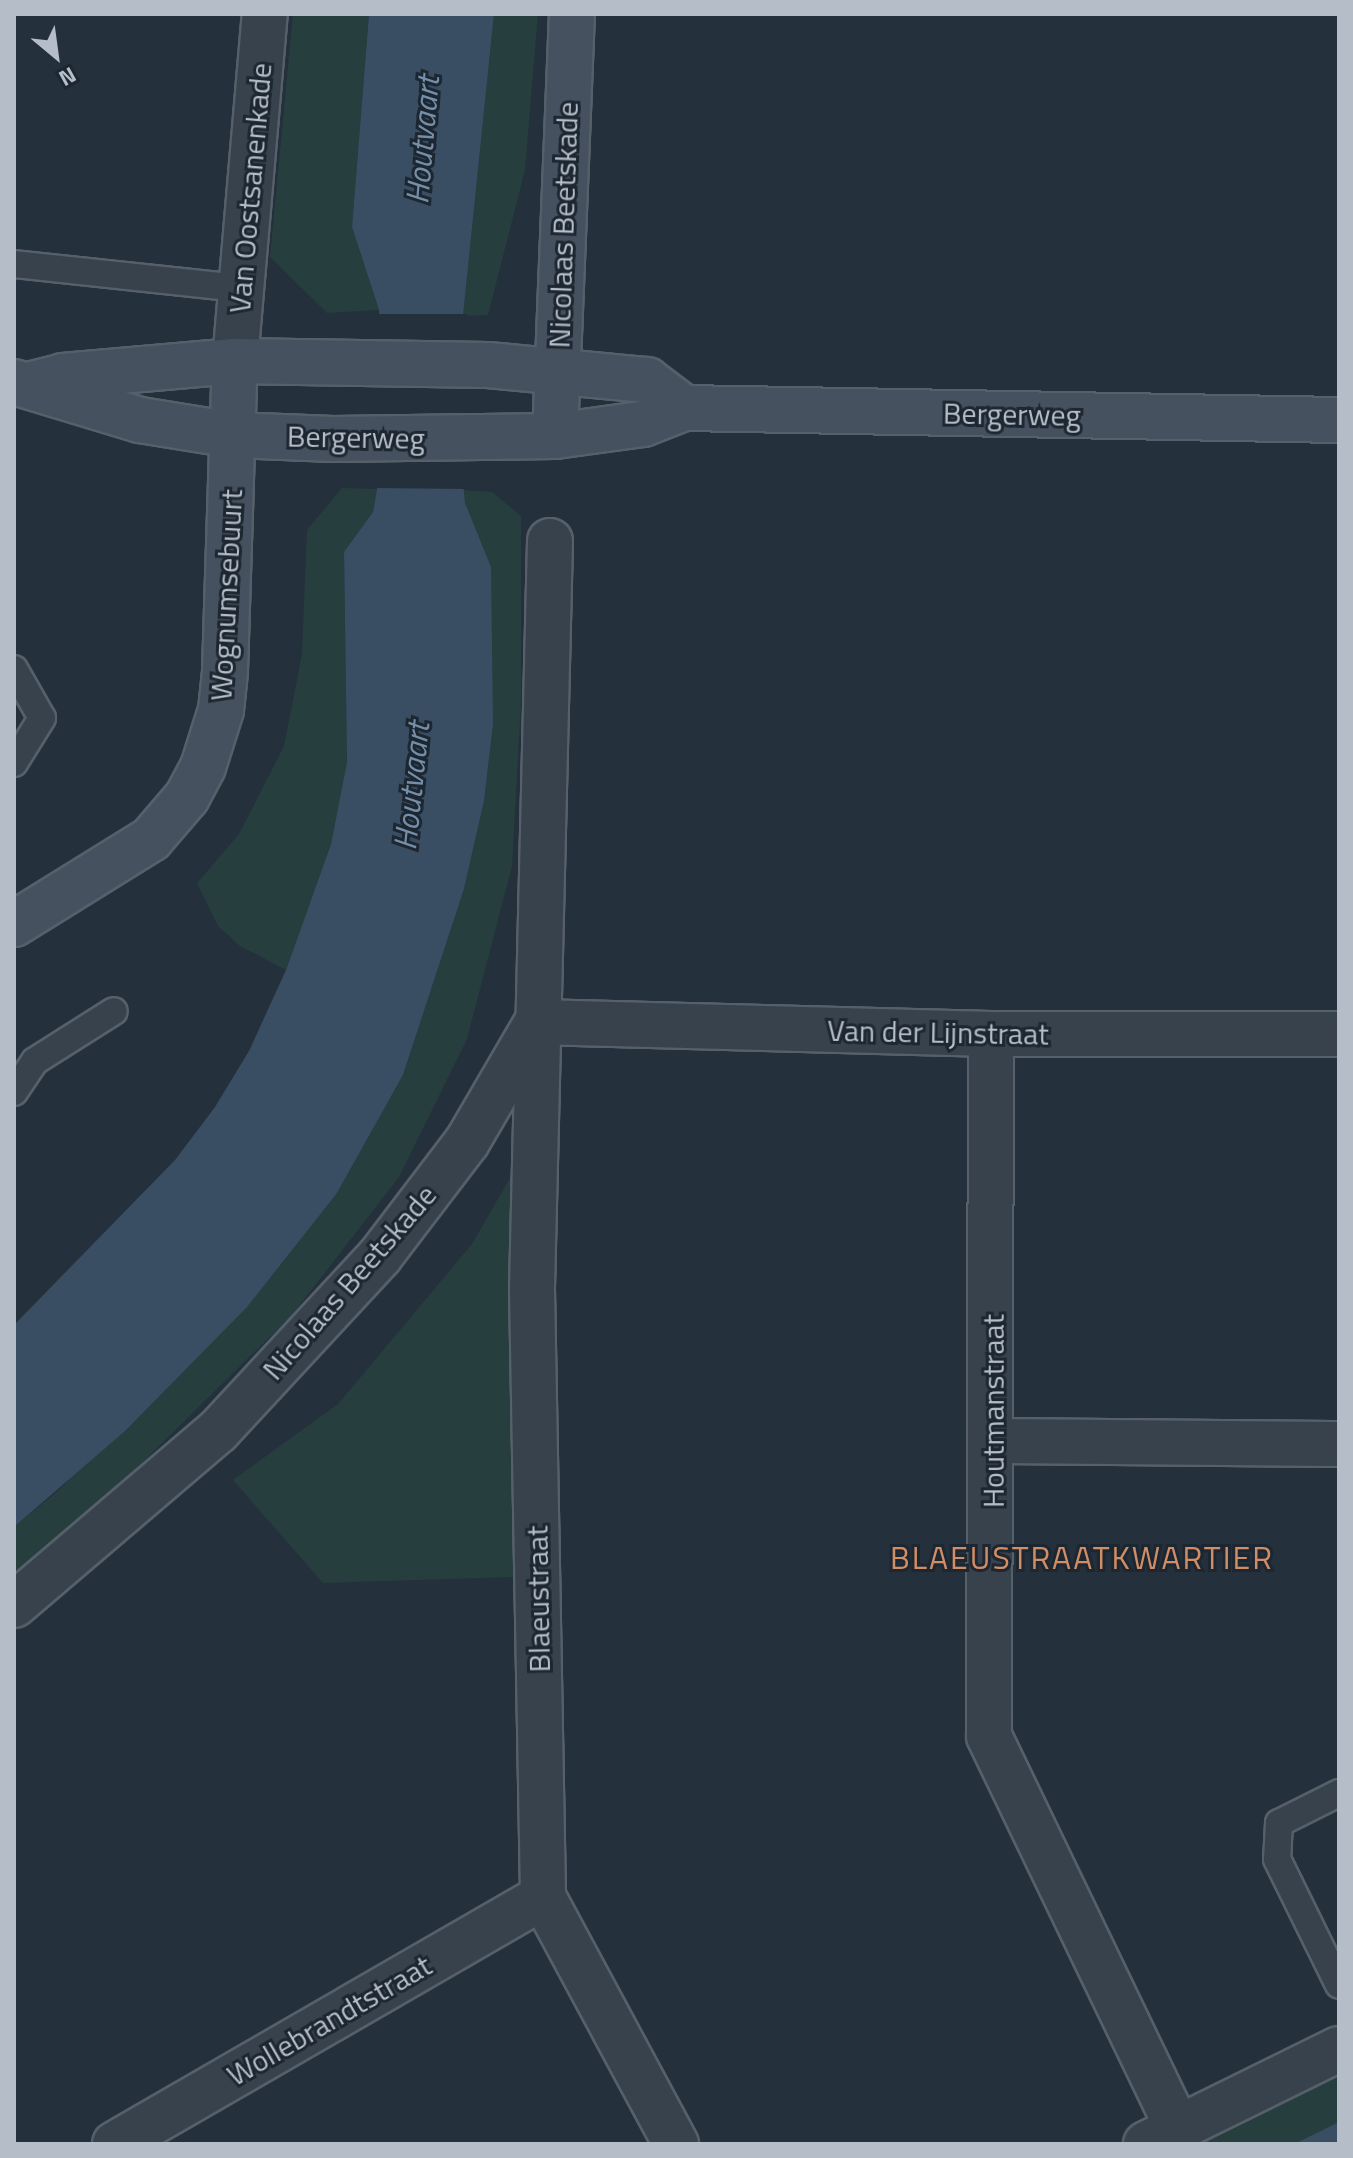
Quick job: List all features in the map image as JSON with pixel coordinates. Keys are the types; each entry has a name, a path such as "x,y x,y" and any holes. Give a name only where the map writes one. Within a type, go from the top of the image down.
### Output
{"main road":[{"name":"Nicolaas Beetskade","path":"555,436 572,14"},
{"name":"Bergerweg","path":"23,383 63,376 235,361 468,365 556,369 647,380 684,408"},
{"name":"Wognumsebuurt","path":"14,924 151,839 187,797 203,767 221,710 225,671 235,361"},
{"name":"Bergerweg","path":"23,383 100,411 233,435 555,436 643,424 684,408 1339,420"}],"street":[{"name":"Van Oostsanenkade","path":"235,361 265,14"},
{"name":"Nicolaas Beetskade","path":"14,1605 218,1431 380,1256 467,1142 537,1022 550,541"},
{"name":"Van der Lijnstraat","path":"537,1022 991,1034 1339,1034"},
{"name":"Blaeustraat","path":"537,1022 532,1289 543,1897 676,2144"},
{"name":"Houtmanstraat","path":"991,1034 994,1441 989,1736 1162,2136"},
{"path":"994,1441 1339,1444"},
{"name":"Wollebrandtstraat","path":"115,2144 543,1897"},
{"path":"1162,2136 1339,2049"}],"lane":[{"path":"14,264 240,288"},
{"path":"14,669 42,718 14,763"},
{"path":"14,1092 35,1061 114,1011"},
{"path":"1339,1793 1279,1823 1277,1859 1339,1985"}],"green space":[{"path":"293,14 369,14 352,227 379,310 327,313 270,257"},
{"path":"494,14 538,14 525,170 488,315 463,316"},
{"path":"342,488 377,489 373,512 344,553 347,762 331,844 286,970 240,946 218,926 197,883 239,834 284,746 302,654 307,530"},
{"path":"463,490 492,492 521,516 521,703 512,866 467,1039 399,1177 292,1315 91,1513 14,1577 14,1527 59,1490 337,1193 403,1075 464,889 484,801 493,725"},
{"path":"515,1169 513,1577 323,1583 233,1480 338,1404 472,1244"},
{"path":"1339,2074 1339,2122 1294,2144 1196,2144"}],"water":[{"name":"Houtvaart","path":"369,14 494,14 463,316 460,451 465,503 491,567 493,725 484,801 464,889 403,1075 337,1193 247,1307 125,1431 14,1527 14,1325 175,1160 215,1107 249,1051 286,970 331,844 347,762 344,552 373,512 377,489 379,310 352,227"},
{"path":"1339,2122 1339,2144 1294,2144"}],"pier":[{"path":"376,314 467,314 467,489 375,488"}],"district":[{"name":"BLAEUSTRAATKWARTIER","path":"1082,1557"}]}
